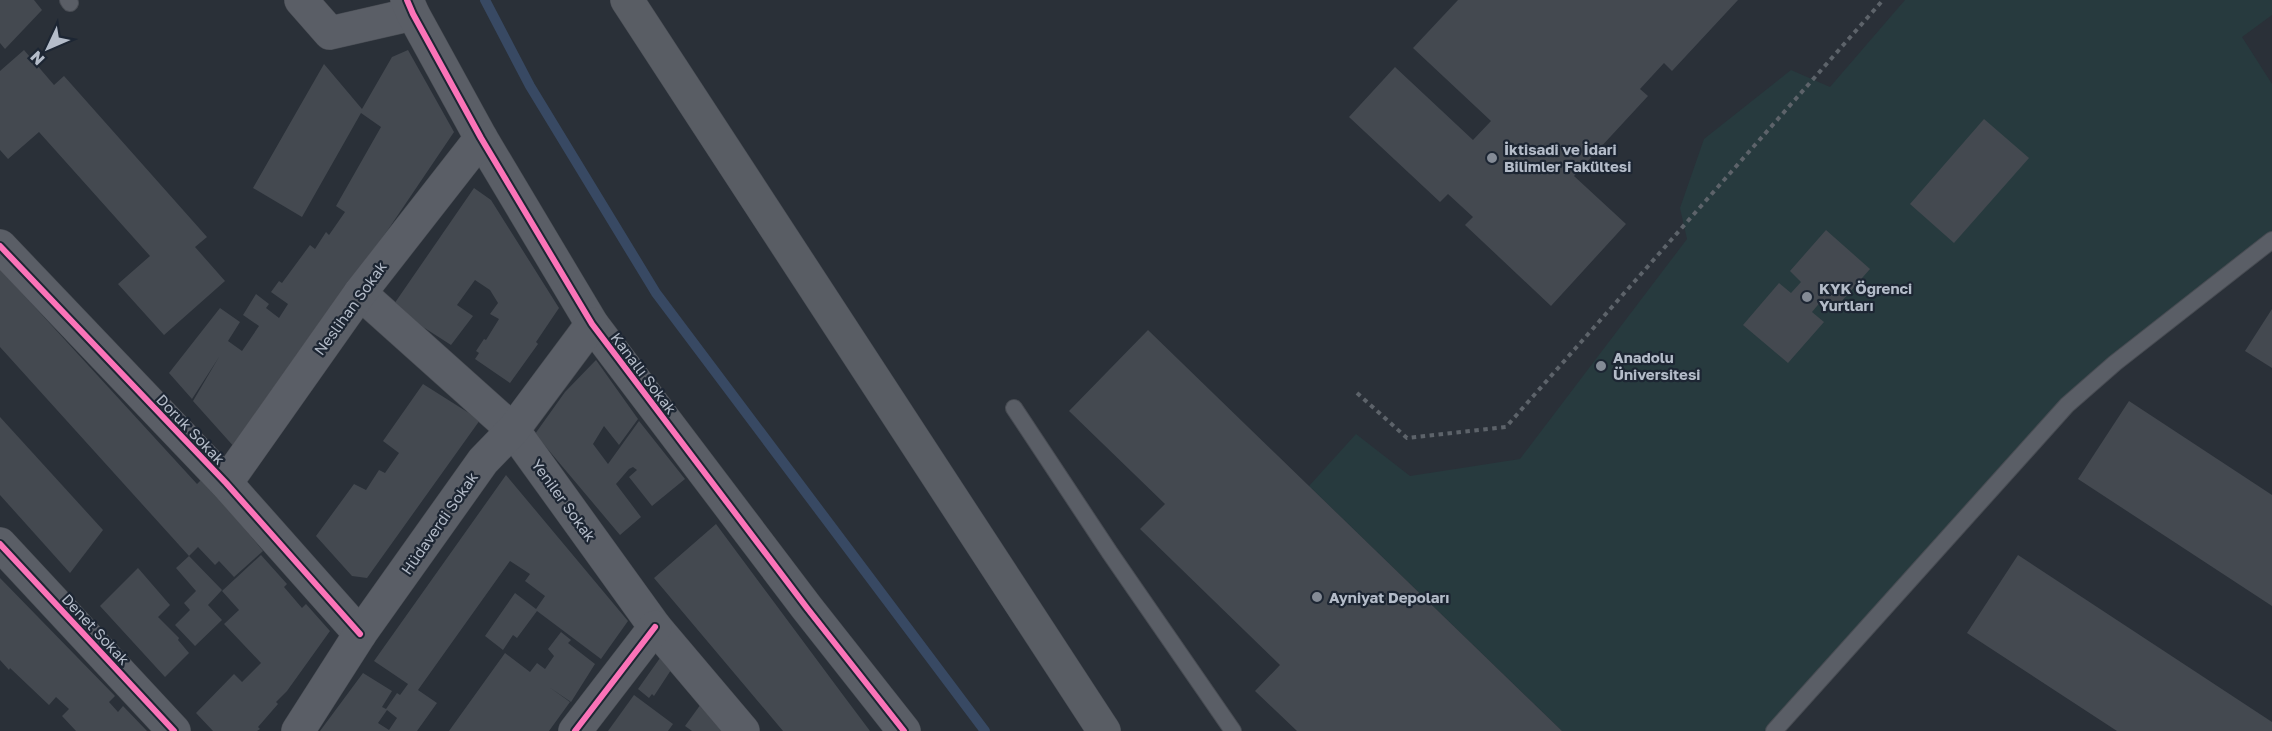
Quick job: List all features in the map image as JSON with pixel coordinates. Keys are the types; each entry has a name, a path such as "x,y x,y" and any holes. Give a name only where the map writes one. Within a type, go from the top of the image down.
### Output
{"main road":[{"path":"627,0 1104,731"}],"street":[{"path":"301,0 330,33 410,7"},
{"name":"Kanallı Sokak","path":"410,7 481,138 592,324 807,608 904,731"},
{"name":"Neslihan Sokak","path":"226,483 360,293 481,138"},
{"name":"Doruk Sokak","path":"0,246 226,483 360,634"},
{"name":"Yeniler Sokak","path":"360,293 513,430 655,627 743,731"},
{"name":"Hüdaverdi Sokak","path":"298,731 360,634 483,461 513,430 592,324"},
{"name":"Denet Sokak","path":"0,544 174,731"},
{"path":"574,731 655,627"}],"lane":[{"path":"1774,731 2067,405 2115,363 2272,240"},
{"path":"1014,408 1110,553 1233,731"}],"path":[{"path":"1357,393 1407,438 1506,427 1883,0"}],"green space":[{"path":"1905,0 2272,0 2272,15 2242,37 2272,84 2272,240 2115,363 1774,731 1562,731 1309,486 1356,434 1410,476 1520,459 1687,239 1680,208 1704,139 1791,70 1830,87"}],"building":[{"path":"0,0 34,0 42,10 5,49 0,43"},
{"name":"İktisadi ve İdari Bilimler Fakültesi","path":"1458,0 1738,0 1672,71 1664,63 1640,89 1648,96 1574,176 1626,224 1551,306 1465,225 1473,217 1448,194 1440,202 1349,117 1395,67 1473,140 1491,121 1413,48"},
{"path":"24,50 54,85 64,76 207,237 195,247 225,281 164,335 118,284 150,256 39,132 8,159 0,150 0,71"},
{"path":"408,50 454,132 302,357 236,449 193,401 219,357 192,399 169,373 220,308 240,322 228,341 242,351 259,326 243,315 256,294 269,304 266,308 279,318 288,304 271,292 279,281 282,283 310,245 315,249 326,232 329,235 345,212 336,206 381,127 361,113 302,217 253,188 324,64 362,109 392,57"},
{"path":"1984,119 2029,158 1954,243 1910,204"},
{"path":"474,188 491,200 559,308 536,342 538,344 510,383 475,359 479,353 476,351 499,319 490,314 498,303 490,290 475,280 457,305 473,316 451,345 392,307"},
{"name":"KYK Öğrenci Yurtları","path":"1826,230 1870,269 1834,310 1822,300 1812,312 1824,322 1788,363 1743,325 1779,283 1791,293 1801,282 1790,271"},
{"path":"0,269 197,484 203,478 263,551 234,577 219,561 215,565 198,547 189,556 0,347"},
{"path":"2272,309 2272,368 2245,351"},
{"name":"Ayniyat Depoları","path":"1148,330 1562,731 1297,731 1255,691 1280,665 1140,529 1165,504 1069,411"},
{"path":"596,360 638,419 619,445 604,426 593,444 608,464 639,421 685,479 652,506 629,477 637,470 633,467 629,469 616,484 641,517 620,535 535,434 565,392"},
{"path":"423,384 480,420 367,578 352,576 316,536 354,484 366,490 379,470 385,473 399,453 383,441"},
{"path":"2129,401 2272,495 2272,606 2078,479"},
{"path":"0,417 103,530 70,573 0,495"},
{"path":"506,475 628,621 601,659 537,611 517,638 513,635 503,650 485,636 515,593 536,609 545,596 525,581 530,574 510,561 418,690 437,703 417,731 320,731 363,673 392,691 382,707 386,709 397,693 400,695 408,684 374,661","holes":["387,710 397,718 389,730 378,723"]},
{"path":"716,524 870,731 783,731 654,578"},
{"path":"261,555 287,584 284,587 302,608 306,604 330,631 287,691 276,702 278,704 258,727 260,729 257,731 213,731 196,713 234,674 242,682 261,663 224,624 239,610 222,591"},
{"path":"2018,555 2272,722 2272,731 2117,731 1967,633"},
{"path":"189,556 222,590 208,605 222,620 195,646 175,625 190,610 184,603 196,591 176,568"},
{"path":"138,568 170,605 158,617 179,638 178,640 189,653 165,677 100,606"},
{"path":"0,578 115,696 109,702 118,712 123,706 147,731 76,731 62,716 69,709 56,697 49,705 10,668 9,670 0,660"},
{"path":"561,632 571,640 568,643 595,664 571,702 549,687 570,702 549,731 449,731 505,653 530,672 537,663 545,669 554,656 548,649"},
{"path":"660,658 671,670 654,696 652,694 649,698 638,689"},
{"path":"634,695 673,724 668,731 608,731"},
{"path":"701,704 722,731 692,731 685,726"}],"waterway":[{"path":"485,0 530,86 656,293 985,731"}],"cycle path":[{"path":"407,0 481,138 592,324 807,608 904,731"},
{"path":"0,246 226,483 360,634"},
{"path":"0,544 174,731"},
{"path":"575,731 655,627"}],"place":[{"name":"İktisadi ve İdari Bilimler Fakültesi","path":"1492,158"},
{"name":"KYK Öğrenci Yurtları","path":"1807,297"},
{"name":"Anadolu Üniversitesi","path":"1601,366"},
{"name":"Ayniyat Depoları","path":"1317,597"}]}
